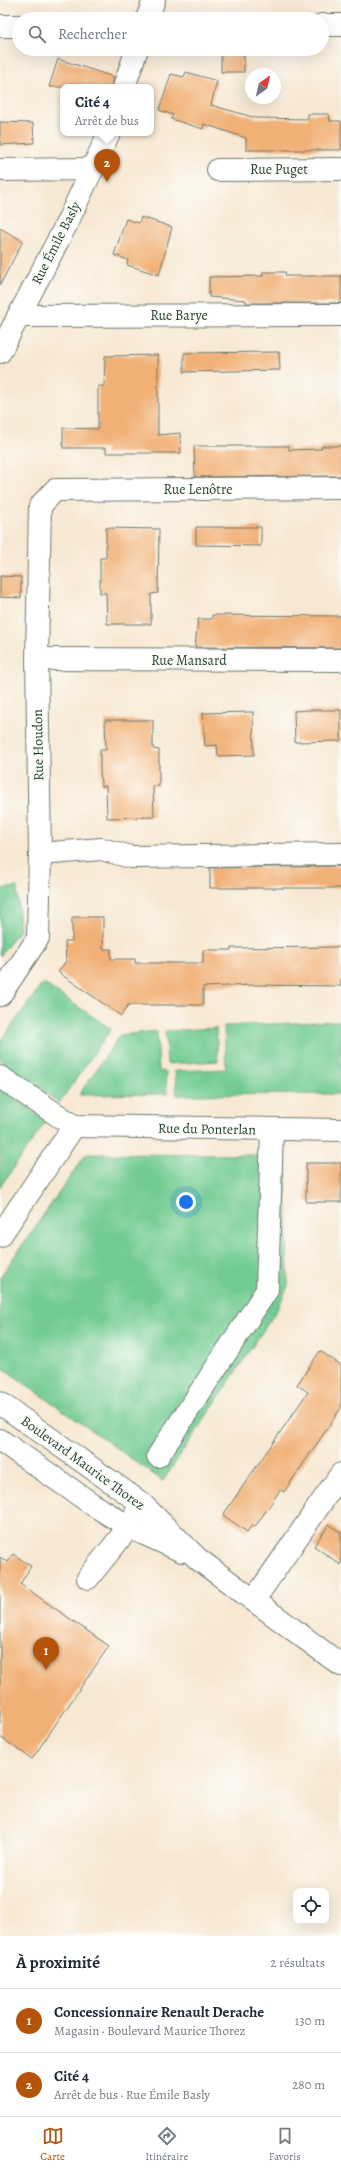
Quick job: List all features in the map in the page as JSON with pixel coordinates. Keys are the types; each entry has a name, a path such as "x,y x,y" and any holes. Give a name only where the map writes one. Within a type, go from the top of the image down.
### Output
{"street":[{"path":"150,12 154,0"},
{"path":"329,25 341,25"},
{"path":"0,26 12,26"},
{"path":"125,84 135,56"},
{"name":"Rue Émile Basly","path":"0,352 67,223 108,136"},
{"path":"0,170 93,169"},
{"name":"Rue Puget","path":"218,170 341,169"},
{"name":"Rue Barye","path":"18,316 341,315"},
{"name":"Rue Lenôtre","path":"55,490 341,488"},
{"name":"Rue Houdon","path":"0,995 38,938 40,854 37,659 40,506 55,490"},
{"name":"Rue Mansard","path":"37,659 341,660"},
{"path":"40,854 101,849 131,857 341,854"},
{"path":"0,1077 74,1126 0,1236"},
{"name":"Rue du Ponterlan","path":"74,1126 341,1130"},
{"path":"158,1456 267,1290 272,1130"},
{"path":"0,1429 6,1407"},
{"name":"Boulevard Maurice Thorez","path":"6,1407 141,1503 198,1559 341,1665"},
{"name":"Boulevard Maurice Thorez","path":"0,1440 92,1504 129,1526 198,1559"},
{"path":"254,1600 340,1476"},
{"path":"88,1578 129,1526 141,1503"}],"green space":[{"path":"17,887 20,929 0,956 0,889"},
{"path":"43,983 111,1029 59,1103 0,1060 0,1042"},
{"path":"341,1021 341,1094 177,1095 175,1071 226,1069 224,1026"},
{"path":"216,1028 218,1061 167,1064 165,1031"},
{"path":"157,1031 159,1071 166,1072 167,1094 79,1095 120,1035"},
{"path":"0,1087 47,1120 0,1187"},
{"path":"86,1154 257,1155 257,1162 286,1163 288,1286 278,1308 163,1481 0,1366 0,1277"}],"building":[{"path":"221,56 244,56 244,72 221,72"},
{"path":"58,59 114,77 113,84 60,84 60,87 49,87"},
{"path":"186,72 217,81 211,105 256,118 308,119 308,114 329,114 330,121 341,121 341,150 246,150 246,138 204,124 203,129 171,119 173,115 159,110 171,74 184,77"},
{"path":"0,122 33,123 34,143 0,145"},
{"path":"141,217 172,227 159,275 127,265 128,260 114,255 126,219 139,223"},
{"path":"0,228 23,241 0,285"},
{"path":"263,272 285,272 286,276 341,276 341,303 246,303 246,300 209,297 209,277 263,276"},
{"path":"279,352 280,370 184,372 184,353"},
{"path":"158,355 158,435 180,433 181,453 106,453 106,448 63,448 63,428 98,429 98,386 104,386 105,356"},
{"path":"194,446 289,446 289,450 321,449 322,446 341,446 341,476 195,477"},
{"path":"196,527 261,527 261,546 196,545"},
{"path":"106,528 159,529 158,593 151,594 151,624 107,624 106,593 100,593 100,558 106,558"},
{"path":"0,576 21,577 21,598 0,597"},
{"path":"212,615 341,616 341,648 195,647 198,619 212,619"},
{"path":"341,710 341,741 295,742 294,711"},
{"path":"253,712 254,755 218,756 217,745 205,746 203,713"},
{"path":"105,720 153,720 153,749 159,750 159,786 153,786 154,817 107,818 106,786 101,786 100,768 100,750 106,750"},
{"path":"341,866 341,888 210,888 210,868"},
{"path":"72,917 103,917 103,949 111,949 111,959 135,959 135,963 203,963 203,950 231,950 231,948 341,947 341,986 255,985 203,987 203,1005 128,1005 121,1016 58,972 66,961 65,941 72,941"},
{"path":"306,1163 341,1163 341,1202 306,1202"},
{"path":"320,1351 341,1365 341,1408 284,1492 280,1490 255,1527 252,1525 247,1532 223,1515 308,1392 297,1385"},
{"path":"329,1524 341,1533 341,1565 314,1546"},
{"path":"13,1554 31,1566 20,1584 109,1646 32,1759 0,1737 0,1557 7,1562"}],"place":[{"name":"Cité 4","path":"107,182"},
{"name":"Concessionnaire Renault Derache","path":"46,1670"}]}
